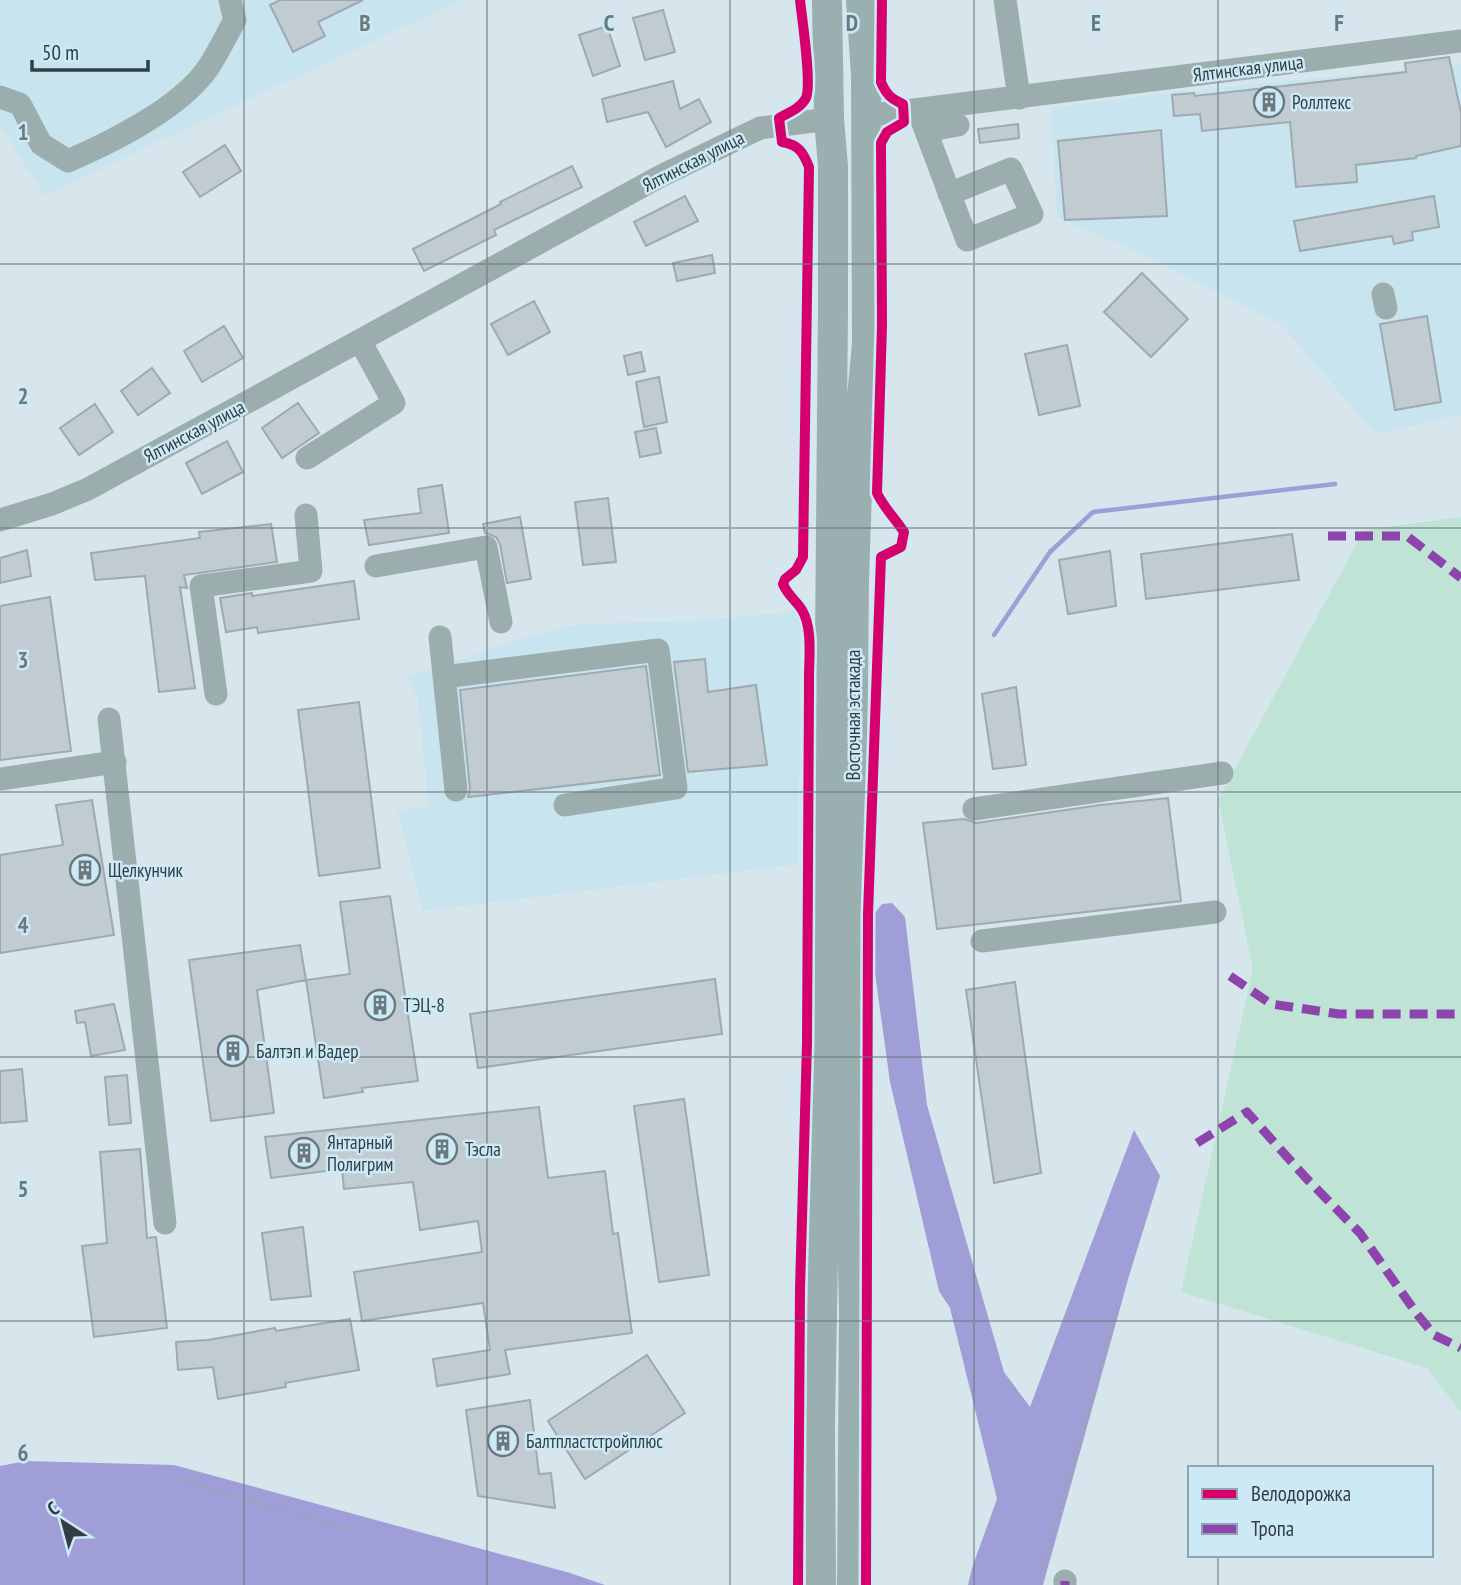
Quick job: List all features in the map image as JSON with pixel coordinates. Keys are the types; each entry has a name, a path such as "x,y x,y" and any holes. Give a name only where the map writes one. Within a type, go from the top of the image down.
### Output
{"main road":[{"name":"Восточная эстакада","path":"821,1585 821,1314 827,1032 834,309 833,166 829,119 827,0"},
{"name":"Восточная эстакада","path":"852,1585 854,1314 849,1085 853,594 859,429 867,344 866,116 862,0"},
{"name":"Ялтинская улица","path":"829,119 866,116"}],"street":[{"path":"0,97 20,104 41,144 68,161 105,145 176,100 207,70 235,20 230,0"},
{"path":"1004,0 1019,98"},
{"name":"Ялтинская улица","path":"866,116 922,121 1019,98 1461,41"},
{"name":"Ялтинская улица","path":"0,520 52,504 88,489 661,176 760,128 829,119"},
{"path":"949,194 922,121 958,125"},
{"path":"307,458 394,403 360,341"},
{"path":"216,694 201,586 311,571 306,515"},
{"path":"376,566 486,547 501,622"},
{"path":"440,638 456,790"},
{"path":"444,677 658,650 677,788 565,805"},
{"path":"109,719 165,1223"},
{"path":"0,779 115,762"},
{"path":"974,809 1222,773"},
{"path":"982,941 1215,912"}],"path":[{"path":"1041,1576 1118,1307"},
{"path":"179,1479 352,1530"}],"shaded area":[{"path":"0,0 462,0 44,195 0,125"},
{"path":"1461,64 1461,415 1375,434 1283,326 1133,250 1057,217 1051,108 1176,92"},
{"path":"801,611 798,864 423,911 398,810 429,807 418,700 408,677 529,636 580,624 697,621"}],"green space":[{"path":"1461,517 1461,1412 1427,1368 1181,1292 1253,969 1218,800 1364,530"}],"water":[{"path":"892,903 905,917 927,1105 1004,1372 1030,1407 1134,1130 1160,1176 1129,1276 1043,1585 968,1585 997,1499 950,1308 939,1291 890,1082 868,922 882,904"},
{"path":"26,1461 174,1465 570,1573 605,1585 0,1585 0,1466"}],"building":[{"path":"280,0 363,0 318,22 325,36 293,52 270,5"},
{"path":"663,10 675,52 645,60 633,18"},
{"path":"607,26 620,66 593,76 579,35"},
{"path":"1449,57 1461,113 1461,146 1416,158 1356,165 1357,182 1296,187 1290,122 1202,131 1200,114 1174,116 1172,95 1194,93 1195,96 1406,72 1405,63"},
{"path":"673,81 680,109 699,99 711,122 666,147 648,112 607,122 602,99"},
{"path":"1018,124 1019,138 980,143 978,129"},
{"path":"1161,130 1167,216 1065,220 1058,141"},
{"path":"225,145 241,171 200,197 183,172"},
{"path":"572,166 582,187 494,230 496,235 424,271 413,249"},
{"path":"685,196 698,221 646,246 634,222"},
{"path":"1434,196 1439,227 1412,232 1413,240 1394,244 1392,236 1300,251 1294,221"},
{"path":"712,255 715,273 677,281 673,263"},
{"path":"1142,273 1188,319 1151,357 1104,312"},
{"path":"534,301 550,332 508,355 491,324"},
{"path":"1427,316 1441,402 1395,410 1380,324"},
{"path":"224,326 243,358 202,382 184,351"},
{"path":"1067,345 1080,406 1039,415 1025,354"},
{"path":"641,352 645,371 628,375 624,356"},
{"path":"152,368 170,393 138,415 121,391"},
{"path":"659,377 667,422 644,427 636,382"},
{"path":"298,403 319,433 282,458 262,428"},
{"path":"95,404 113,432 79,455 60,428"},
{"path":"656,428 661,453 640,457 635,432"},
{"path":"227,441 243,472 202,494 186,463"},
{"path":"442,485 449,533 369,545 364,520 421,513 418,489"},
{"path":"608,498 616,562 583,565 575,502"},
{"path":"520,517 531,579 507,583 500,544 496,537 485,533 483,524"},
{"path":"271,524 277,562 184,575 187,588 180,587 195,688 159,692 145,576 95,580 91,553 200,538 199,532"},
{"path":"1292,534 1299,580 1146,599 1141,554"},
{"path":"27,550 31,576 0,583 0,558"},
{"path":"1110,551 1116,606 1068,614 1059,560"},
{"path":"354,581 359,619 258,633 257,627 226,632 220,598"},
{"path":"50,597 71,751 0,760 0,606"},
{"path":"705,659 708,692 756,685 767,765 688,772 674,662"},
{"path":"646,666 660,775 468,797 470,789 460,690"},
{"path":"1016,687 1026,765 993,769 982,694"},
{"path":"359,702 380,868 319,876 298,710"},
{"path":"1168,798 1181,901 937,929 923,823 964,819 976,823"},
{"path":"92,800 114,935 0,953 0,855 63,845 56,805"},
{"name":"ТЭЦ-8","path":"390,896 418,1081 362,1088 363,1092 324,1098 306,980 350,974 340,902"},
{"name":"Балтэп и Вадер","path":"300,945 306,980 257,990 274,1113 211,1121 189,960"},
{"path":"715,979 722,1034 478,1068 470,1014"},
{"path":"1015,982 1041,1173 994,1183 966,990"},
{"path":"114,1004 125,1050 91,1056 85,1022 77,1023 75,1011"},
{"path":"22,1069 27,1121 0,1123 0,1071"},
{"path":"127,1075 131,1123 109,1125 105,1077"},
{"path":"684,1099 709,1275 659,1282 634,1106"},
{"path":"539,1107 548,1178 605,1171 613,1234 618,1233 632,1333 505,1350 510,1374 437,1386 433,1359 490,1350 483,1303 362,1321 354,1272 482,1252 478,1221 420,1230 413,1182 344,1189 342,1169 271,1178 265,1137"},
{"path":"140,1149 147,1238 156,1237 167,1328 94,1337 82,1246 107,1243 100,1152"},
{"path":"303,1227 311,1296 271,1300 262,1233"},
{"path":"350,1319 359,1370 285,1383 286,1387 218,1399 213,1367 178,1370 176,1342 208,1340"},
{"path":"647,1355 685,1413 585,1479 548,1421"},
{"name":"Балтпластстройплюс","path":"530,1400 539,1474 551,1473 555,1508 478,1496 466,1410"}],"waterway":[{"path":"994,635 1050,552 1093,512 1335,484"}],"marked path":[{"path":"1328,536 1407,536 1461,578"},
{"path":"1230,976 1271,1004 1339,1014 1461,1014"},
{"path":"1197,1143 1247,1112 1360,1233 1434,1335 1461,1348"}],"cycle path":[{"path":"798,1585 810,647 806,618 783,584 796,570 803,557 809,167 800,150 782,142 779,118 801,105 808,91 800,0"},
{"path":"866,1585 868,914 881,557 901,547 904,532 877,493 882,325 881,143 887,132 904,122 903,104 889,96 881,82 882,0"}],"place":[{"name":"Роллтекс","path":"1269,102"},
{"name":"Щелкунчик","path":"85,870"},
{"name":"ТЭЦ-8","path":"380,1005"},
{"name":"Балтэп и Вадер","path":"233,1051"},
{"name":"Тэсла","path":"442,1149"},
{"name":"Янтарный Полигрим","path":"304,1153"},
{"name":"Балтпластстройплюс","path":"503,1441"}]}
